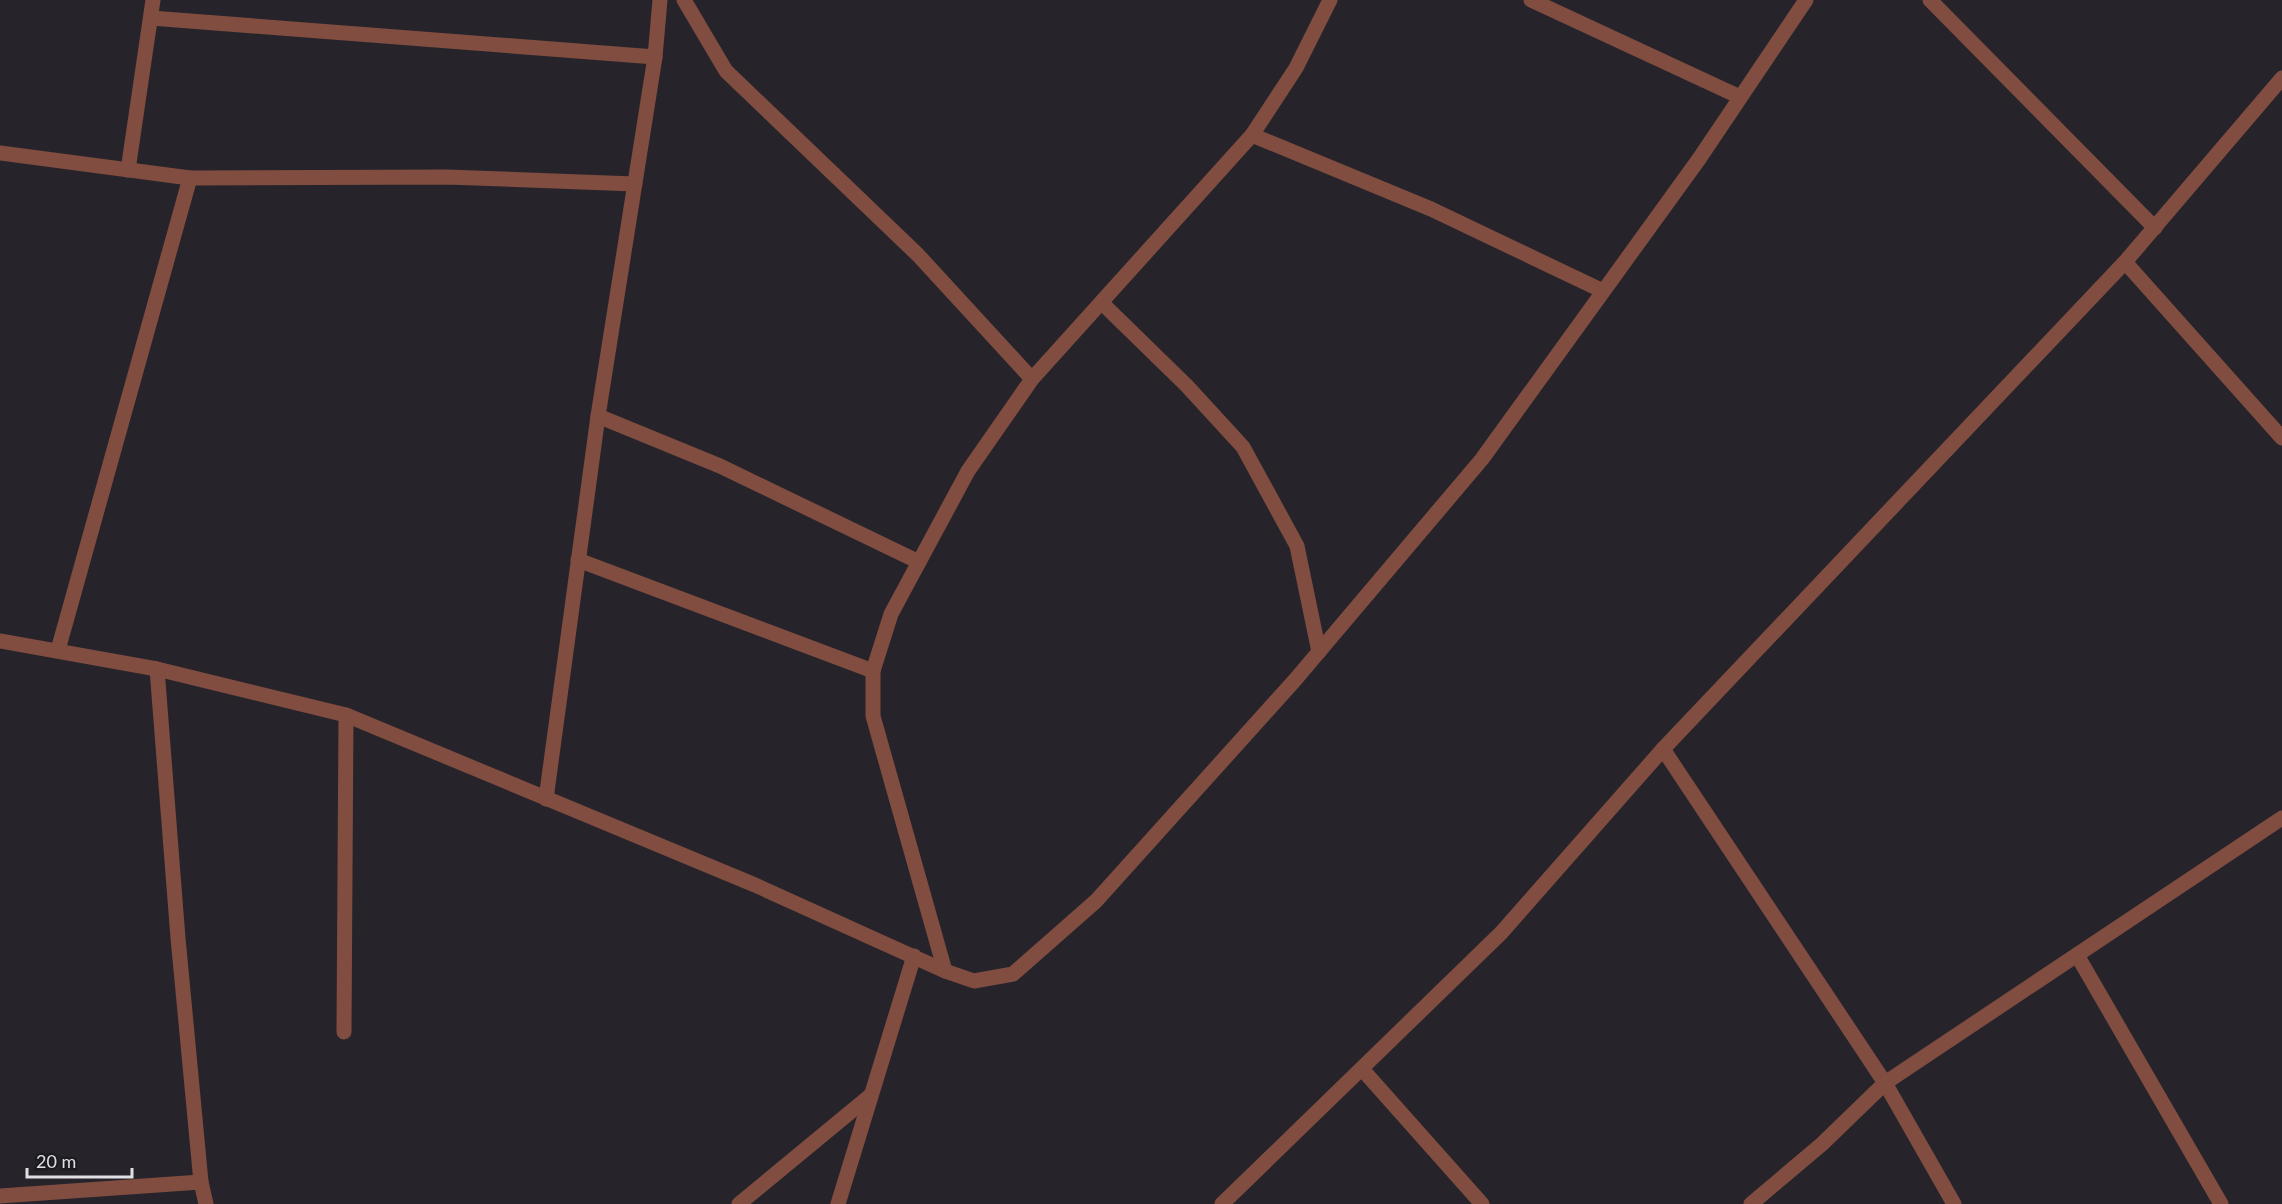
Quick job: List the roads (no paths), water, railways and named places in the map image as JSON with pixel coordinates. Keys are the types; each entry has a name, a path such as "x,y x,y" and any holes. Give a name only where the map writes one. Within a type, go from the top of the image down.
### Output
{"street":[{"path":"128,170 153,0"},
{"path":"546,799 598,416 655,57 660,0"},
{"path":"684,0 726,71 918,255 1032,379"},
{"path":"945,971 873,716 873,671 891,614 968,471 1032,379 1252,135 1296,68 1330,0"},
{"path":"1531,0 1740,98"},
{"path":"0,641 157,669 346,715 755,885 945,971 974,981 1013,974 1096,901 1319,652 1482,459 1699,159 1806,0"},
{"path":"1930,0 2155,228"},
{"path":"151,18 655,57"},
{"path":"1223,1204 1501,933 1664,749 2125,262 2282,78"},
{"path":"1252,135 1431,209 1603,291"},
{"path":"0,153 190,178 447,177 635,184"},
{"path":"58,650 190,178"},
{"path":"2125,262 2282,438"},
{"path":"1102,303 1187,386 1244,447 1297,546 1319,652"},
{"path":"598,416 720,466 919,562"},
{"path":"578,560 873,671"},
{"path":"157,669 178,938 201,1182 206,1204"},
{"path":"344,1032 346,715"},
{"path":"1664,749 1885,1083 1954,1204"},
{"path":"1751,1204 1822,1144 1885,1083 2282,818"},
{"path":"2077,955 2220,1204"},
{"path":"838,1204 914,956"},
{"path":"1362,1069 1482,1204"},
{"path":"739,1204 871,1095"},
{"path":"0,1196 201,1182"}]}
